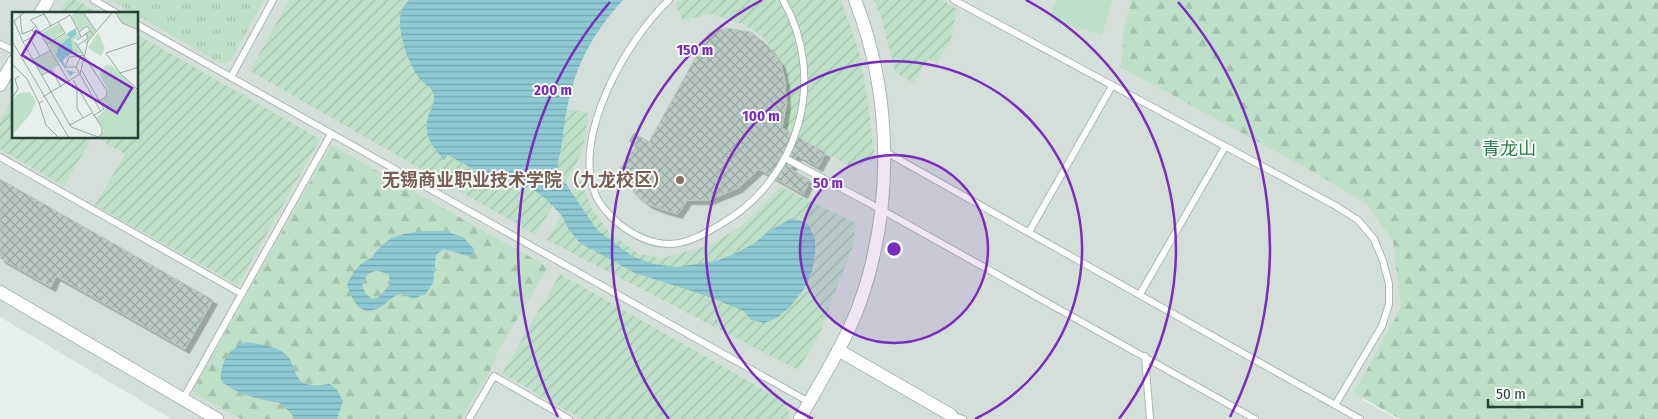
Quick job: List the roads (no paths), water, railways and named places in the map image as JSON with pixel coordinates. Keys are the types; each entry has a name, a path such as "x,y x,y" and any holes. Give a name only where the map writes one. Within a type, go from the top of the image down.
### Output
{"street":[{"path":"41,12 48,0"},
{"path":"800,419 858,309 868,277 882,210 883,150 878,86 870,46 855,0"},
{"path":"0,85 12,64"},
{"path":"0,292 217,419"},
{"path":"838,350 956,418"}],"lane":[{"path":"94,0 115,12"},
{"path":"231,77 273,0"},
{"path":"669,0 645,25 612,81 597,117 590,154 591,178 596,197 608,215 624,228 639,236 655,242 670,244 690,240 732,217 750,204 771,182 786,158 799,125 804,98 804,70 796,31 783,0"},
{"path":"954,0 1336,206 1358,220 1374,240 1383,261 1389,284 1389,304 1382,326 1335,405"},
{"path":"139,26 809,402"},
{"path":"0,44 12,50"},
{"path":"1029,232 1112,86"},
{"path":"183,400 331,134"},
{"path":"1140,294 1225,147"},
{"path":"883,150 1360,419"},
{"path":"0,157 242,294"},
{"path":"786,158 1145,356 1255,419"},
{"path":"1145,356 1150,419"},
{"path":"469,419 494,376 569,419"}],"water":[{"path":"409,0 623,0 597,33 580,65 569,101 558,172 597,230 632,256 653,264 677,267 716,261 753,244 771,230 790,219 808,224 815,239 812,271 804,289 791,306 777,318 764,323 751,320 744,311 704,295 635,273 580,243 569,230 562,216 546,199 531,188 490,182 481,183 472,178 475,170 448,155 444,160 434,148 426,128 434,101 432,91 415,72 401,36 400,17 403,8"},
{"path":"422,231 445,231 463,237 474,249 471,257 444,249 436,255 433,283 425,295 414,298 398,295 379,308 366,311 361,309 354,301 347,284 354,271 372,257 391,238","holes":["377,270 389,275 390,284 379,297 372,299 365,293 362,284 368,274"]},
{"path":"246,342 268,346 281,351 288,356 296,375 306,384 330,384 337,390 343,401 337,419 296,419 281,403 241,393 221,380 222,367 227,356 235,348"}],"place":[{"name":"无锡商业职业技术学院（九龙校区）","path":"680,180"}],"park label":[{"name":"青龙山","path":"1509,149"}]}
